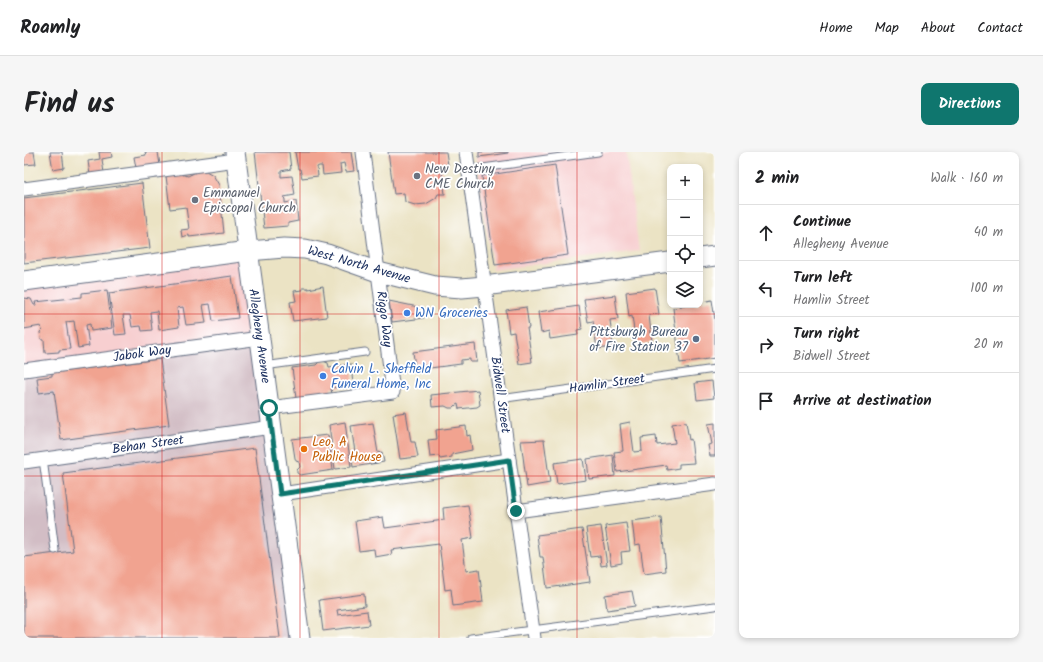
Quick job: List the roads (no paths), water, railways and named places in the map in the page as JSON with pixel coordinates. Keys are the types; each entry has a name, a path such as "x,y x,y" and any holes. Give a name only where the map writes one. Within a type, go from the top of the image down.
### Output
{"street":[{"name":"Riggo Way","path":"269,408 393,392 363,152"},
{"name":"Bidwell Street","path":"466,152 533,634"},
{"path":"24,189 235,156"},
{"name":"Allegheny Avenue","path":"235,156 300,638"},
{"name":"West North Avenue","path":"24,281 248,251 284,248 305,249 327,254 378,272 435,286 462,288 667,262"},
{"path":"703,258 715,256"},
{"name":"Jabok Way","path":"24,370 260,338"},
{"name":"Behan Street","path":"24,462 272,427"},
{"path":"280,494 509,460"},
{"path":"516,511 715,484"}],"lane":[{"path":"468,170 598,152"},
{"path":"264,366 365,352"},
{"name":"Hamlin Street","path":"500,398 715,369"},
{"path":"43,459 55,550"},
{"path":"471,638 533,634 715,606"}],"place":[{"name":"New Destiny CME Church","path":"417,176"},
{"name":"Emmanuel Episcopal Church","path":"195,200"},
{"name":"WN Groceries","path":"407,313"},
{"name":"Pittsburgh Bureau of Fire Station 37","path":"696,339"},
{"name":"Calvin L. Sheffield Funeral Home, Inc","path":"323,376"},
{"name":"Leo, A Public House","path":"304,449"}]}
